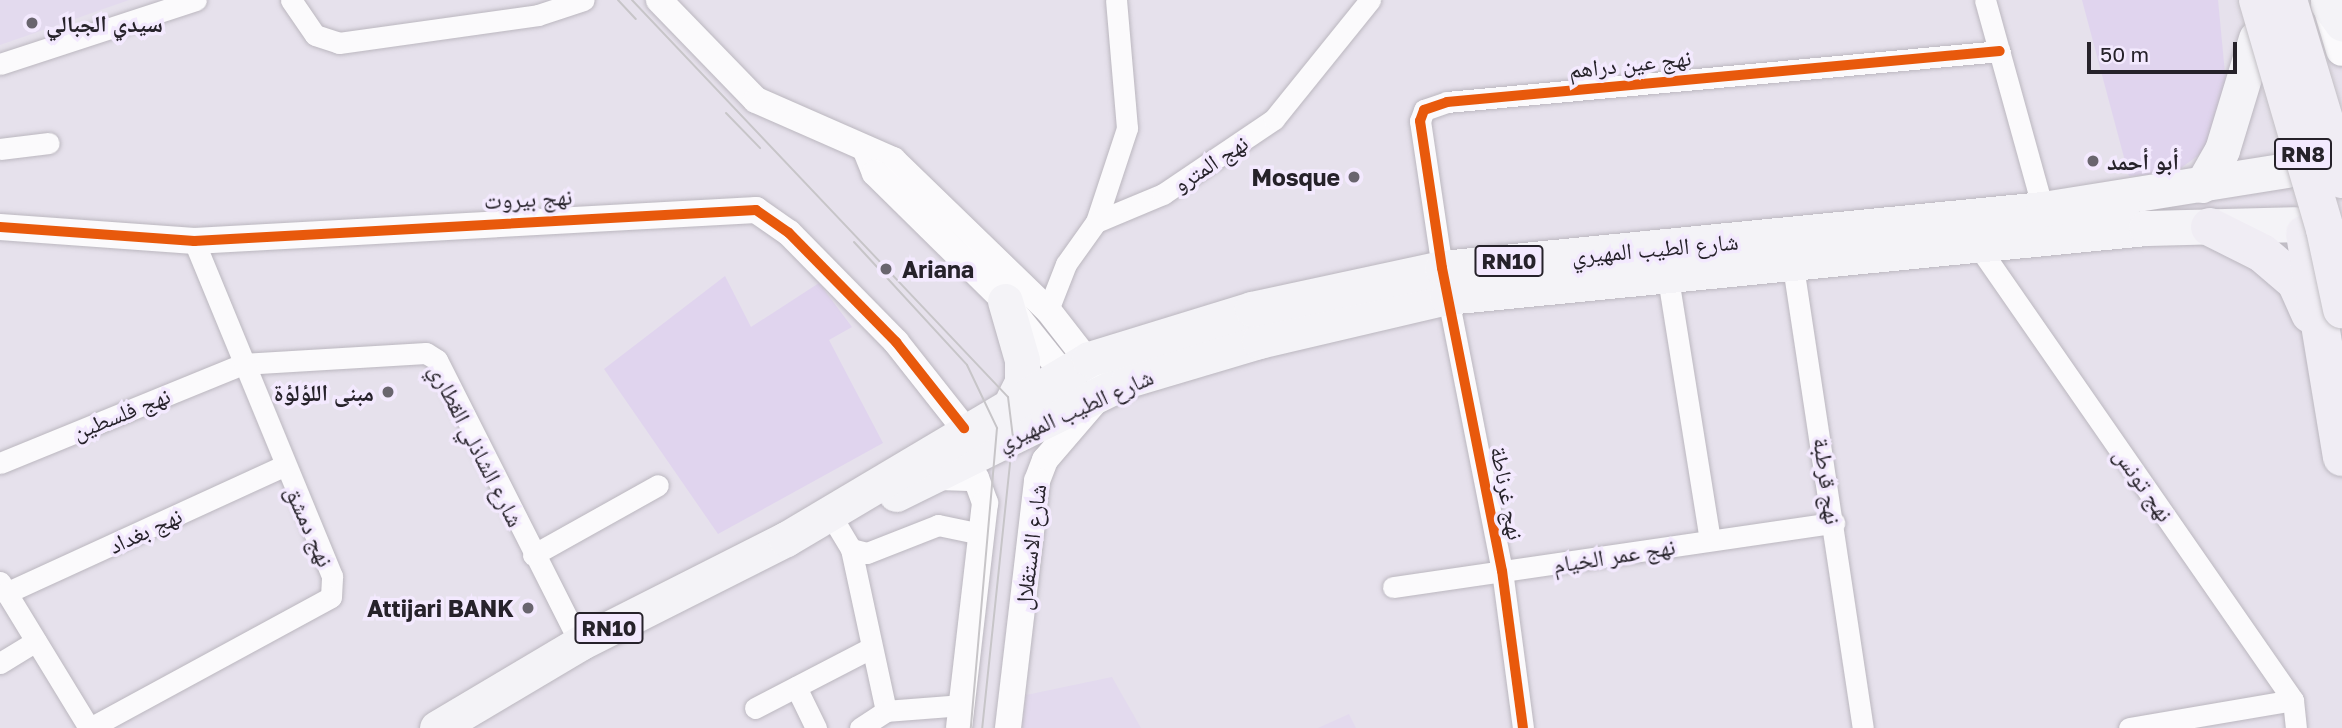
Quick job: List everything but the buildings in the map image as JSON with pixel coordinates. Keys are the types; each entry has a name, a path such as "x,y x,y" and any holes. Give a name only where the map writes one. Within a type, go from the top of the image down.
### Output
{"highway":[{"name":"RN8","path":"2258,0 2329,318"},
{"name":"RN8","path":"2288,0 2342,180"},
{"path":"2210,227 2262,253 2296,282 2329,318"},
{"path":"2314,233 2329,318 2342,457"}],"main road":[{"path":"2243,0 2290,142 2282,196 2314,233"},
{"path":"2332,9 2342,50"},
{"path":"2202,185 2222,150 2256,38"},
{"name":"RN10","path":"2288,167 2320,142 2342,141"},
{"name":"شارع الطيب المهيري","path":"437,728 580,643 786,538 838,528 923,479 1093,396 1445,283 1668,272 1790,248 2202,185 2288,167"},
{"name":"شارع الطيب المهيري","path":"838,528 964,428 1077,365 1252,309 1445,283 1790,248 1978,246 2210,227 2314,233"},
{"path":"1005,301 1022,360 1022,382 1013,400"}],"street":[{"path":"0,64 196,0"},
{"path":"291,0 315,35 339,43 538,15 584,0"},
{"path":"659,0 756,100 866,151 893,160 1048,310 1093,396"},
{"path":"1048,310 1066,264 1096,222 1127,128 1116,0"},
{"name":"نهج المترو","path":"1096,222 1163,194 1274,120 1370,0"},
{"path":"1985,0 2043,209"},
{"name":"نهج عين دراهم","path":"1445,283 1420,121 1432,106 2000,51"},
{"path":"0,149 49,143"},
{"path":"866,151 875,173 1005,301 1077,365"},
{"name":"نهج بيروت","path":"0,227 194,241 756,210 789,233 896,342 964,428"},
{"name":"نهج دمشق","path":"89,728 331,597 332,576 284,466 194,241"},
{"name":"نهج تونس","path":"1978,246 2293,700 2296,728"},
{"name":"نهج قرطبة","path":"1790,248 1835,523 1863,728"},
{"path":"1668,272 1710,540"},
{"name":"نهج غرناطة","path":"1445,283 1502,571 1523,728"},
{"name":"شارع الشاذلي القطاري","path":"242,364 426,353 437,360 533,555 580,643"},
{"name":"نهج فلسطين","path":"0,463 242,364"},
{"name":"شارع الاستقلال","path":"1008,728 1040,470 1093,396"},
{"name":"نهج بغداد","path":"3,588 284,466"},
{"path":"860,728 886,711 961,717 985,503 976,478 923,479"},
{"name":"شارع الشاذلي القطاري","path":"533,555 659,485"},
{"name":"نهج عمر الخيام","path":"1393,587 1835,523"},
{"path":"838,528 883,550 938,525 981,534"},
{"path":"838,528 886,711"},
{"path":"3,588 89,728"},
{"path":"0,663 36,641"},
{"path":"755,708 869,649"},
{"path":"796,687 816,728"},
{"path":"2129,728 2293,700"}],"shaded area":[{"name":"سيدي الجبالي","path":"0,0 129,0 0,45"},
{"path":"2082,0 2218,0 2226,84 2207,149 2174,173 2129,176"},
{"path":"725,276 751,327 819,283 852,327 829,340 883,443 718,534 604,369"},
{"path":"1112,677 1141,728 1022,728 1026,695"},
{"path":"1349,714 1356,728 1318,728"}],"tram line":[{"path":"618,0 636,19"},
{"path":"632,0 1008,397 1013,435 982,728"},
{"path":"726,113 760,148"},
{"path":"854,242 967,365 997,428 971,728"}],"cycle path":[{"path":"1523,728 1502,571 1442,268 1420,121 1424,110 1447,102 2000,51"},
{"path":"0,227 194,241 756,210 789,233 896,342 964,428"}],"place":[{"name":"سيدي الجبالي","path":"32,23"},
{"name":"أبو أحمد","path":"2093,161"},
{"name":"Mosque","path":"1354,177"},
{"name":"Ariana","path":"886,269"},
{"name":"مبنى اللؤلؤة","path":"388,392"},
{"name":"Attijari BANK","path":"528,608"}]}
